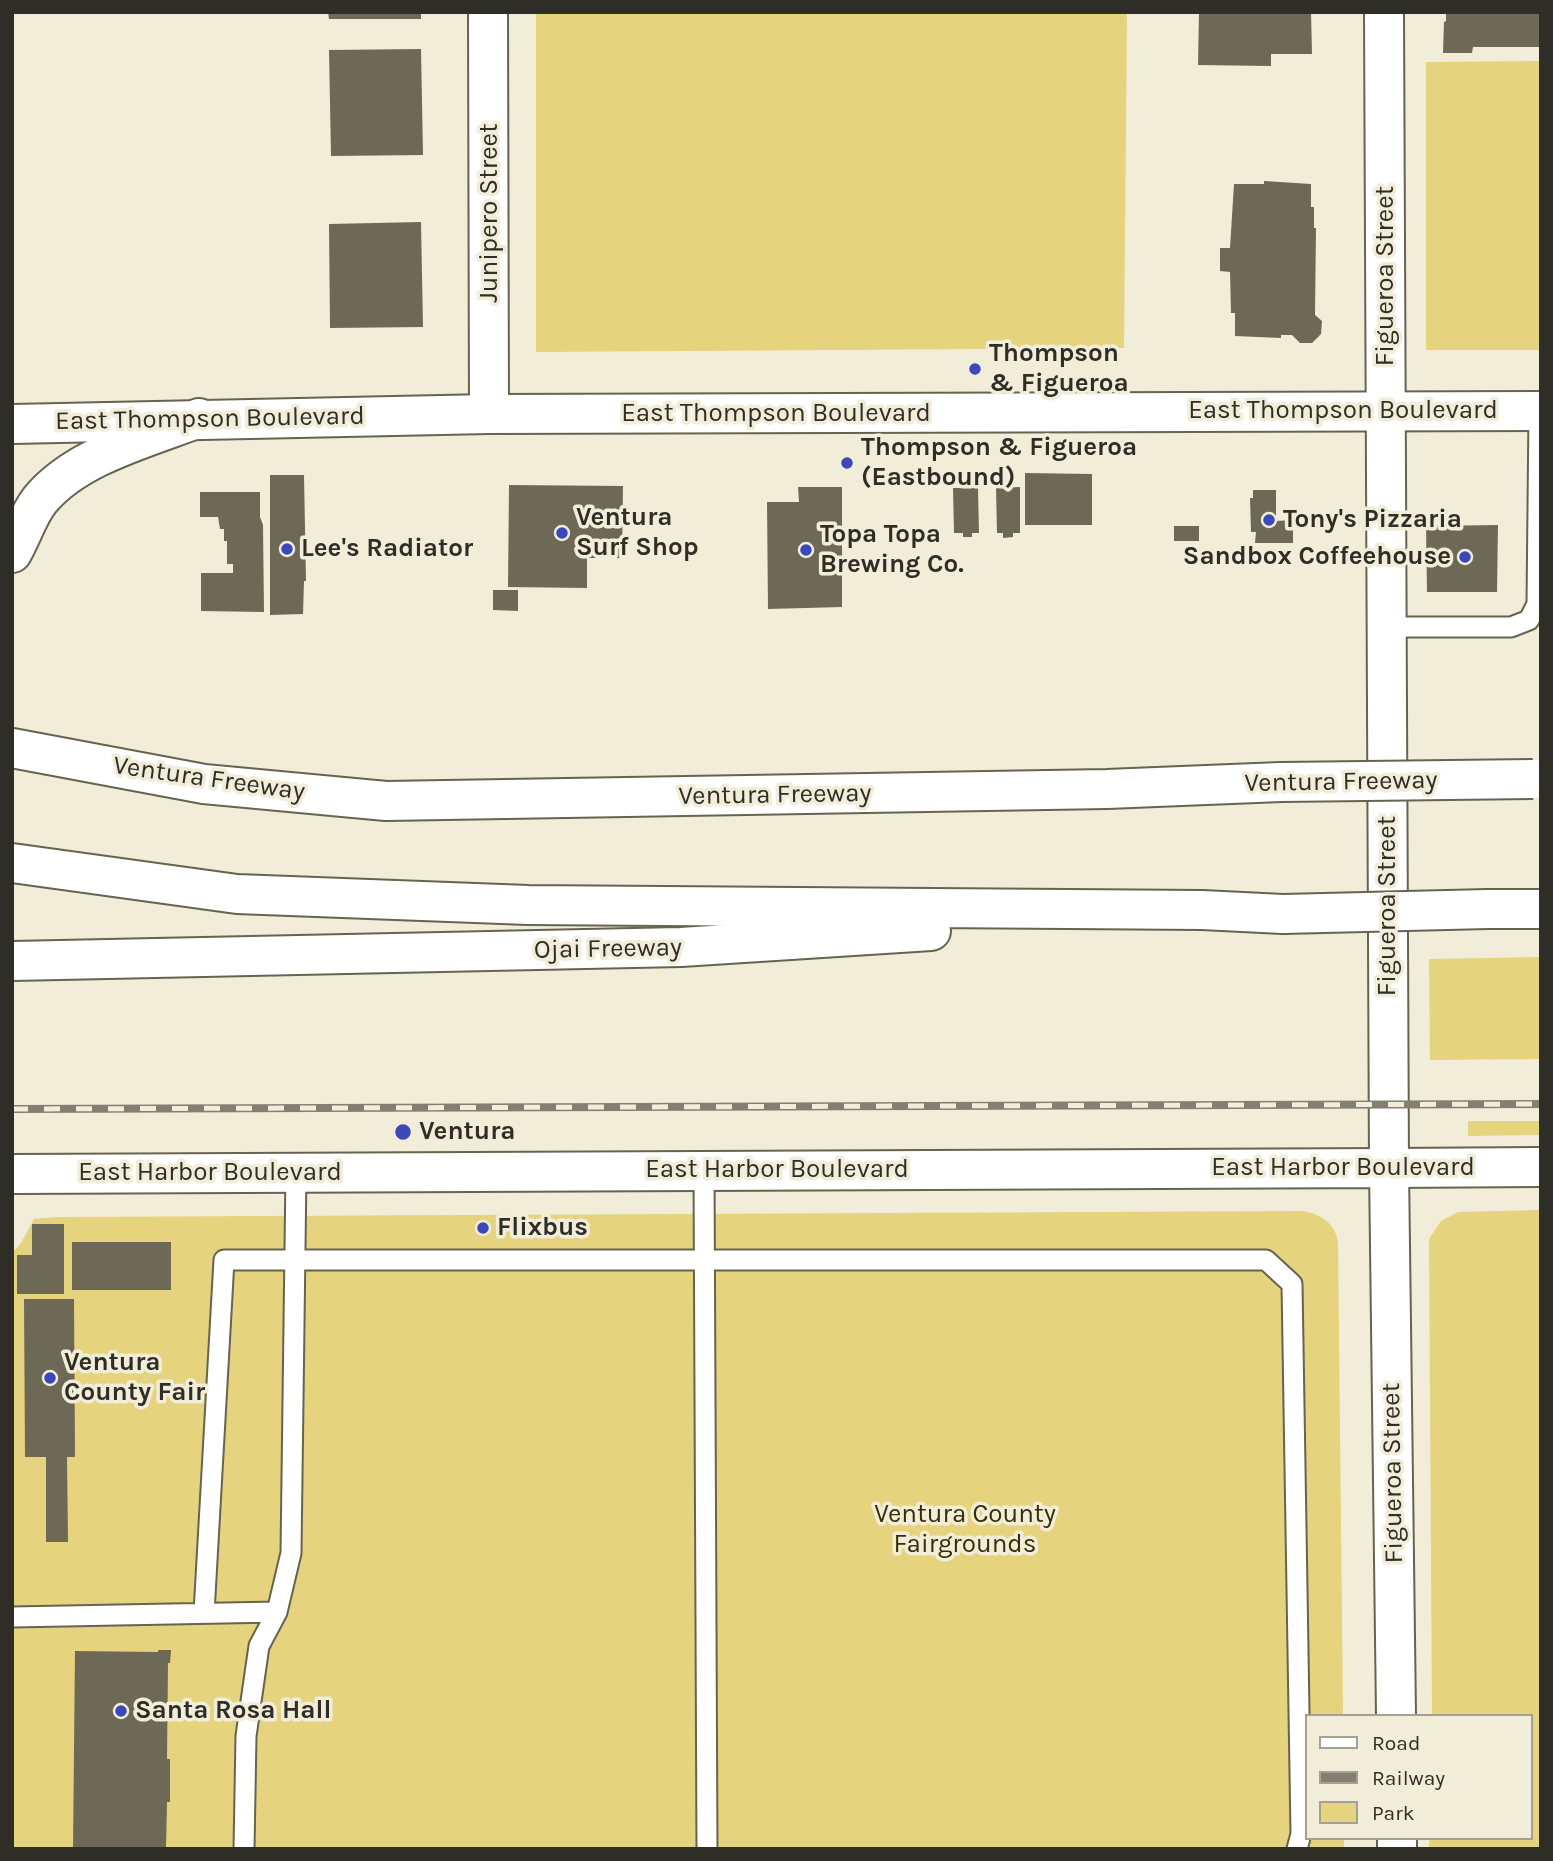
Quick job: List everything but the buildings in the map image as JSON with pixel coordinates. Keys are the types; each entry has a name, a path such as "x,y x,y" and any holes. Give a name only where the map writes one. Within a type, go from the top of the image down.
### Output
{"main road":[{"name":"Junipero Street","path":"488,12 489,414"},
{"name":"Figueroa Street","path":"1384,12 1390,1168 1396,1714"},
{"name":"East Thompson Boulevard","path":"12,424 489,414 1540,411"},
{"path":"12,553 39,502 63,477 89,461 199,418"},
{"name":"Ventura Freeway","path":"12,748 204,784 386,801 1537,779"},
{"path":"12,863 237,894 528,905 1202,910 1283,914 1541,909"},
{"name":"Ojai Freeway","path":"12,961 681,947 1202,910"},
{"name":"East Harbor Boulevard","path":"12,1174 1541,1167"}],"lane":[{"path":"1388,627 1511,627 1529,620 1536,604 1540,411"},
{"path":"704,1171 707,1849"},
{"path":"244,1849 246,1736 259,1646 277,1612 291,1553 296,1172"},
{"path":"204,1613 224,1260 1266,1260 1292,1284 1301,1834 1297,1849"},
{"path":"12,1617 277,1612"}],"green space":[{"path":"536,12 1127,12 1124,348 536,352"},
{"path":"1541,61 1541,350 1426,350 1426,62"},
{"path":"1541,957 1541,1059 1430,1060 1429,959"},
{"path":"1468,1121 1541,1121 1541,1135 1468,1136"},
{"path":"1541,1210 1541,1849 1429,1849 1429,1840 1532,1840 1532,1714 1432,1714 1429,1239 1441,1221 1458,1212"},
{"name":"Ventura County Fairgrounds","path":"1302,1211 1315,1214 1326,1220 1334,1230 1338,1242 1343,1714 1304,1714 1304,1840 1344,1840 1344,1849 12,1849 12,1253 21,1243 34,1219"}],"railway":[{"path":"12,1109 1541,1104"}],"place":[{"name":"Thompson & Figueroa","path":"975,369"},
{"name":"Thompson & Figueroa (Eastbound)","path":"847,463"},
{"name":"Tony's Pizzaria","path":"1269,520"},
{"name":"Ventura Surf Shop","path":"562,533"},
{"name":"Lee's Radiator","path":"287,549"},
{"name":"Topa Topa Brewing Co.","path":"806,550"},
{"name":"Sandbox Coffeehouse","path":"1465,557"},
{"name":"Ventura","path":"403,1132"},
{"name":"Flixbus","path":"483,1228"},
{"name":"Ventura County Fair","path":"50,1378"},
{"name":"Santa Rosa Hall","path":"121,1711"}]}
